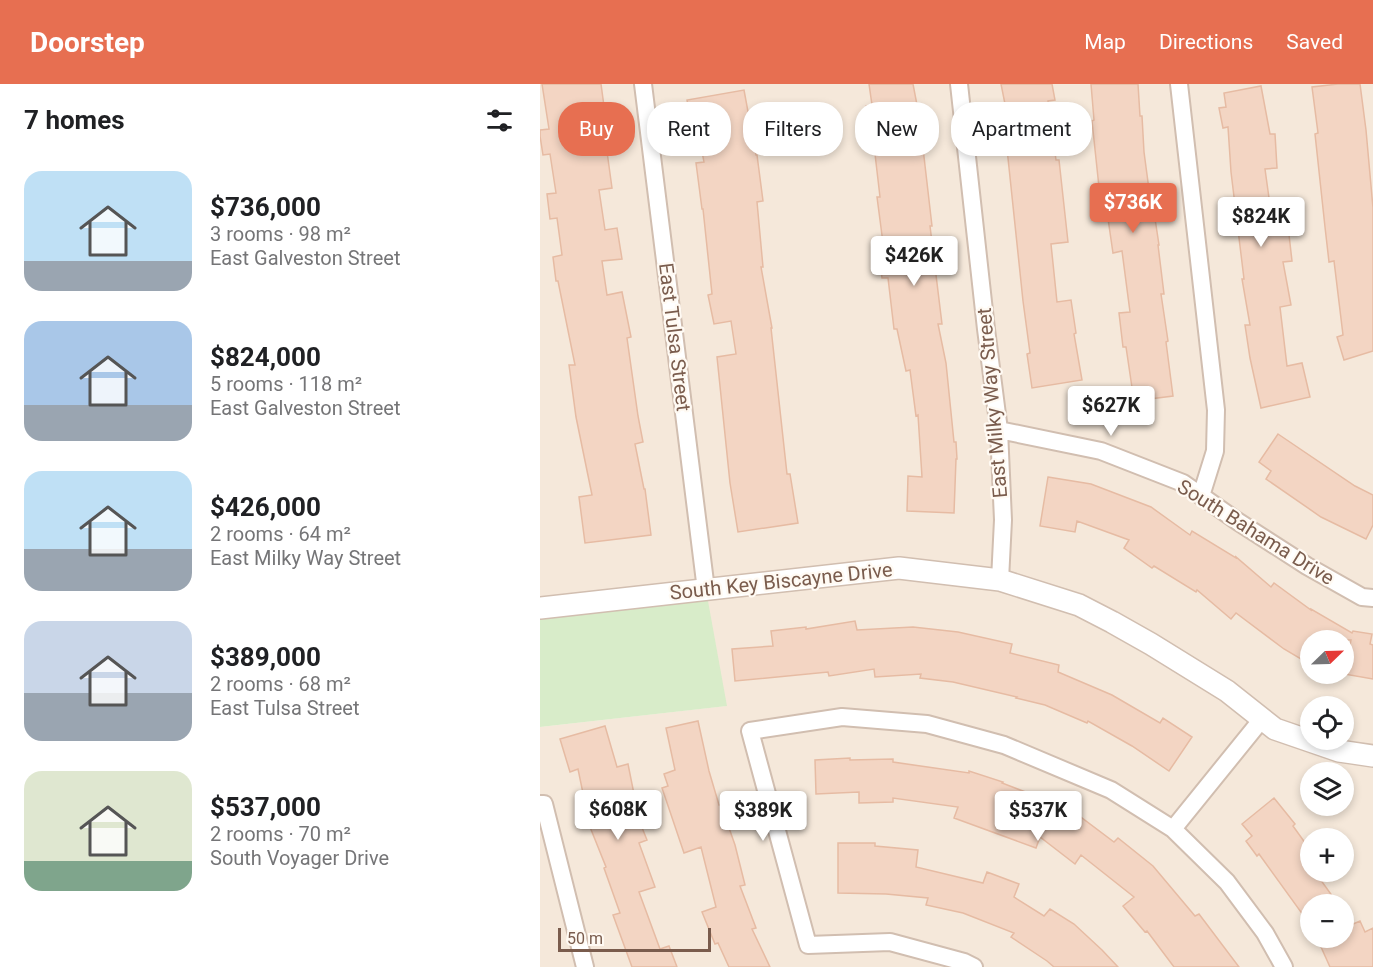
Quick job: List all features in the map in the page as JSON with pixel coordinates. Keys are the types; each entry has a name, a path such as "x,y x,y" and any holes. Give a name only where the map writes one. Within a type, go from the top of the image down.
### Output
{"street":[{"name":"East Tulsa Street","path":"643,84 706,590"},
{"name":"East Milky Way Street","path":"958,84 999,430 1003,520 1000,580"},
{"path":"1179,84 1216,410 1215,451 1201,496"},
{"name":"South Bahama Drive","path":"999,430 1101,451 1184,483 1237,521 1307,566 1362,597 1373,597"},
{"name":"South Key Biscayne Drive","path":"540,608 899,568 1000,580 1079,604 1151,644 1227,691 1275,729 1339,752 1373,756"},
{"path":"974,967 964,962 890,942 808,945 750,731 842,717 927,724 1004,744 1111,790 1173,829 1227,882 1265,933 1284,967"},
{"path":"1173,829 1262,719"},
{"path":"542,804 585,967"}],"shaded area":[{"path":"540,84 1373,84 1373,967 540,967 540,727 726,706 540,608"}],"green space":[{"path":"706,590 727,706 540,727 540,608"}],"building":[{"path":"542,84 601,84 603,102 558,102 558,156 608,156 612,188 599,190 605,230 617,228 622,259 602,261 607,295 622,292 631,337 627,338 643,442 635,444 645,489 651,535 585,543 579,497 592,495 576,417 569,365 575,365 558,281 556,281 553,257 562,255 557,218 550,219 547,194 556,193 550,154 543,155 540,136 540,130 549,129"},
{"path":"869,84 913,84 916,102 872,102"},
{"path":"1001,84 1052,84 1055,100 1005,102"},
{"path":"1091,84 1138,84 1144,152 1159,245 1164,294 1161,294 1173,396 1134,401 1119,313 1130,312 1122,251 1113,253 1106,205 1101,206 1092,121 1094,120"},
{"path":"1360,84 1373,208 1373,351 1344,360 1337,337 1343,335 1334,261 1329,262 1312,87"},
{"path":"1261,86 1270,134 1275,134 1277,168 1265,169 1273,227 1288,226 1292,261 1283,262 1291,305 1280,307 1287,366 1302,363 1310,397 1261,408 1245,325 1250,325 1242,279 1244,279 1228,127 1223,128 1219,108 1226,107 1224,93"},
{"path":"744,90 746,102 743,102 743,156 757,156 763,201 757,202 763,267 761,267 772,328 787,474 790,474 798,523 738,532 730,483 717,357 736,354 731,321 714,324 708,295 712,294 696,163 704,162 703,156 731,156 731,102 687,102 687,100"},
{"path":"875,156 924,156 942,324 938,324 946,363 954,442 956,442 954,513 907,511 908,476 922,477 918,415 916,416 910,370 906,371 897,329 894,329 888,278 882,278 878,244 883,243 877,197 880,197"},
{"path":"1008,156 1055,156 1056,160 1059,160 1068,242 1051,244 1057,302 1071,300 1082,380 1032,388"},
{"path":"1278,434 1355,486 1373,495 1373,525 1366,539 1321,517 1266,479 1271,471 1259,462"},
{"path":"1048,477 1091,484 1151,507 1190,535 1192,531 1236,557 1271,587 1274,583 1311,610 1347,630 1300,630 1300,658 1236,613 1231,619 1197,590 1196,592 1154,566 1152,568 1124,548 1129,540 1077,521 1075,532 1040,526"},
{"path":"855,621 857,630 913,627 958,632 1012,644 1010,653 1059,665 1058,672 1112,695 1160,723 1163,718 1192,737 1169,771 1132,746 1088,721 1087,723 1045,705 1017,697 953,682 920,678 921,674 875,677 874,669 829,676 828,672 735,681 732,649 773,646 771,631 806,627 806,629"},
{"path":"1354,631 1372,634 1370,644 1373,645 1373,679 1354,676"},
{"path":"698,721 719,805 721,805 735,845 745,885 740,886 756,928 752,929 770,967 729,967 718,943 715,944 702,912 716,907 701,847 684,853 662,788 668,786 664,774 675,770 666,728"},
{"path":"605,726 617,767 628,764 635,799 631,800 647,840 639,843 655,887 639,892 660,949 669,946 677,967 632,967 613,915 620,913 604,868 606,867 590,827 578,769 570,772 560,739"},
{"path":"850,758 850,760 893,759 893,762 969,773 969,771 1070,809 1114,842 1118,838 1153,866 1195,916 1199,914 1239,967 1174,967 1147,931 1145,932 1123,906 1134,897 1081,855 1075,864 1040,837 1036,848 954,818 958,807 893,798 893,802 859,803 859,792 816,794 815,760"},
{"path":"1274,798 1295,824 1293,826 1300,836 1300,882 1322,882 1331,894 1300,894 1300,911 1259,854 1257,856 1246,841 1252,836 1242,824"},
{"path":"838,843 875,843 875,846 918,850 916,867 983,883 987,872 1019,884 1014,897 1044,916 1050,909 1074,924 1118,967 1054,967 1011,937 1014,933 963,913 926,905 928,898 838,893"},
{"path":"1360,921 1365,932 1373,928 1373,967 1330,967 1321,948 1354,948 1354,924"}]}
